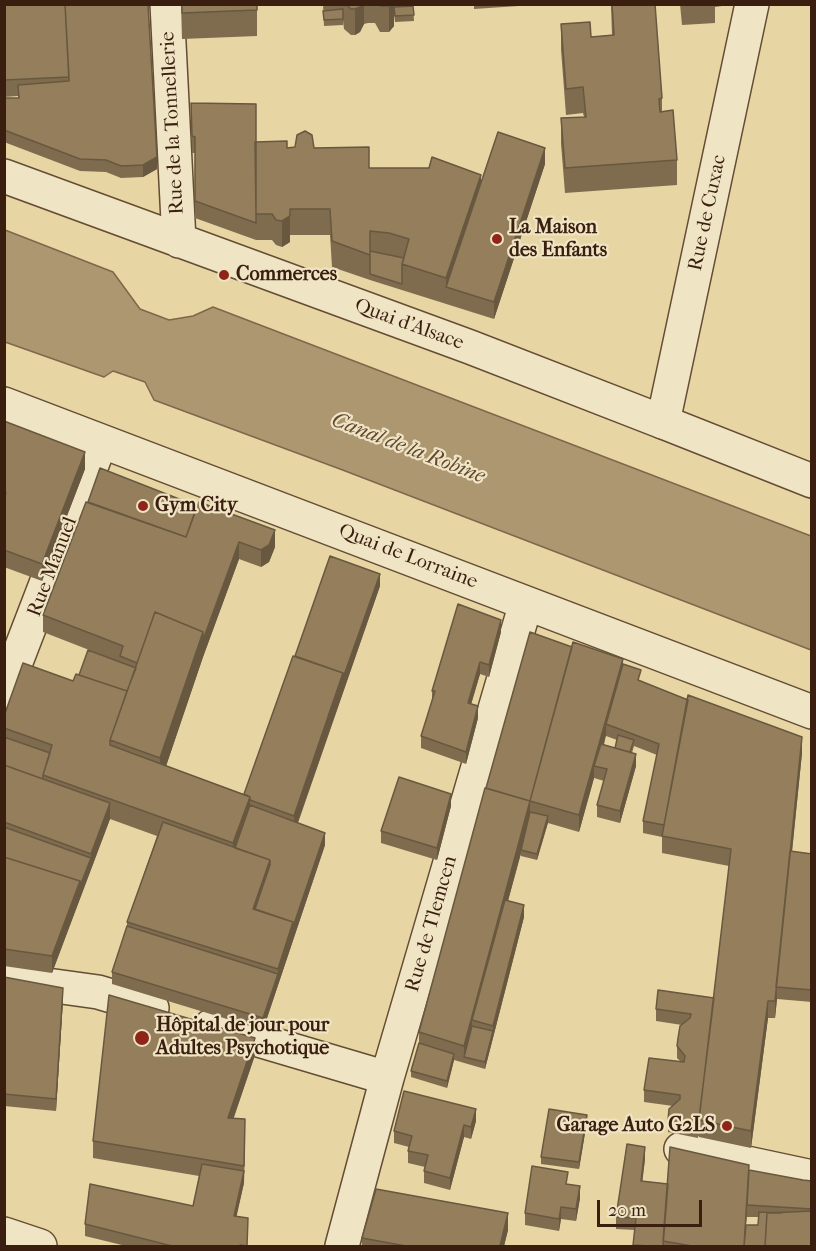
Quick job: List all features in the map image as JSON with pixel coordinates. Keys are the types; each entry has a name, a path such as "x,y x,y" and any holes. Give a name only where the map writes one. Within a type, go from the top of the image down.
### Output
{"street":[{"name":"Rue de la Tonnellerie","path":"167,4 179,241"},
{"name":"Rue de Cuxac","path":"663,422 752,4"},
{"name":"Quai d'Alsace","path":"4,176 470,347 812,481"},
{"name":"Quai de Lorraine","path":"4,404 812,712"},
{"name":"Rue Manuel","path":"4,693 101,441"},
{"name":"Rue de Tlemcen","path":"342,1246 387,1078 526,603"},
{"path":"4,979 98,992 387,1078"},
{"path":"681,1149 812,1178"},
{"path":"4,1234 40,1246"}],"water":[{"name":"Canal de la Robine","path":"5,230 113,272 140,309 169,320 193,316 213,307 811,536 811,650 154,400 145,382 113,371 104,377 5,342"}],"building":[{"path":"4,4 65,4 69,77 4,80"},
{"path":"65,4 148,4 157,157 143,165 121,166 106,160 80,159 4,130 4,98 19,98 18,85 69,81"},
{"path":"182,4 257,4 257,10 182,13"},
{"path":"346,4 361,4 360,7 351,9"},
{"path":"612,4 655,4 662,98 659,99 660,112 673,110 677,160 565,168 561,118 586,117 583,87 566,89 561,24 590,22 591,37 614,35"},
{"path":"413,6 414,15 395,16 394,7"},
{"path":"343,9 343,19 324,20 323,11"},
{"path":"191,103 256,104 256,223 195,201 195,137 192,136"},
{"path":"305,131 312,135 314,148 369,147 369,168 429,168 432,157 481,175 446,278 402,264 409,239 389,233 370,231 370,255 332,241 330,209 290,209 290,216 282,221 276,220 272,214 256,214 255,142 287,141 287,148 295,147 297,135"},
{"path":"498,132 545,148 494,302 446,287"},
{"path":"370,251 404,258 402,284 370,274"},
{"path":"4,421 85,452 42,564 4,550 4,497 6,493 4,493"},
{"path":"100,468 197,506 186,537 88,502"},
{"path":"86,502 186,537 199,502 275,530 269,545 261,550 239,542 203,640 203,632 155,612 137,663 120,656 123,646 43,615"},
{"path":"330,556 380,574 343,678 343,673 295,656"},
{"path":"458,604 501,620 489,665 480,662 468,703 478,706 466,752 421,736"},
{"path":"155,612 203,632 160,758 110,740"},
{"path":"530,632 572,647 530,801 486,788"},
{"path":"573,642 623,659 579,815 530,801"},
{"path":"88,650 136,668 127,691 79,675"},
{"path":"293,656 343,673 294,816 250,800 250,797 244,794"},
{"path":"23,663 73,681 76,674 127,691 110,745 250,797 233,843 43,775 52,745 4,728 4,716"},
{"path":"623,664 641,670 638,680 688,700 664,825 643,821 659,744 606,724"},
{"path":"688,695 802,737 775,1001 768,1001 751,1131 699,1120 731,849 662,836"},
{"path":"618,735 634,740 630,752 615,748"},
{"path":"4,737 50,753 43,779 4,765"},
{"path":"601,744 636,754 620,811 597,805 607,769 594,766"},
{"path":"4,765 110,803 91,854 4,822"},
{"path":"399,777 451,794 437,848 381,831"},
{"path":"485,788 530,801 464,1046 419,1032"},
{"path":"250,805 325,833 293,927 293,922 255,909 270,860 235,848"},
{"path":"530,812 548,816 537,854 521,850"},
{"path":"163,822 270,860 253,909 293,922 278,969 127,922"},
{"path":"4,827 91,858 80,886 80,881 4,857"},
{"path":"790,851 812,854 812,990 776,987"},
{"path":"4,857 80,881 52,956 4,949"},
{"path":"505,900 524,905 493,1026 472,1020"},
{"path":"127,926 278,974 263,1018 112,972"},
{"path":"4,977 63,988 56,1099 4,1094"},
{"path":"658,990 714,998 698,1126 668,1120 669,1109 680,1099 680,1095 644,1090 649,1058 684,1062 685,1056 677,1046 678,1038 680,1026 690,1018 691,1014 656,1009"},
{"path":"109,995 255,1038 228,1118 245,1119 244,1166 93,1141"},
{"path":"472,1026 493,1031 485,1062 464,1057"},
{"path":"419,1043 454,1054 447,1081 411,1071"},
{"path":"404,1091 476,1109 471,1127 464,1125 450,1178 424,1171 428,1155 408,1151 412,1136 394,1131"},
{"path":"549,1109 587,1115 579,1162 541,1157"},
{"path":"627,1144 645,1147 641,1181 668,1184 663,1246 633,1245 636,1218 616,1217"},
{"path":"670,1147 749,1165 744,1246 692,1246 663,1241"},
{"path":"202,1164 244,1171 234,1216 248,1218 247,1246 172,1246 85,1224 90,1184 193,1206"},
{"path":"532,1166 568,1172 566,1184 580,1186 576,1209 561,1207 559,1219 525,1213"},
{"path":"749,1170 812,1181 812,1209 747,1205"},
{"path":"376,1189 508,1213 500,1246 406,1246 362,1238"},
{"path":"812,1211 812,1246 765,1246 767,1213"},
{"path":"759,1212 782,1213 767,1213 765,1246 744,1246 746,1225 758,1225"}],"place":[{"name":"La Maison des Enfants","path":"497,239"},
{"name":"Commerces","path":"224,275"},
{"name":"Gym City","path":"143,506"},
{"name":"Hôpital de jour pour Adultes Psychotique","path":"142,1038"},
{"name":"Garage Auto G2LS","path":"727,1126"}]}
